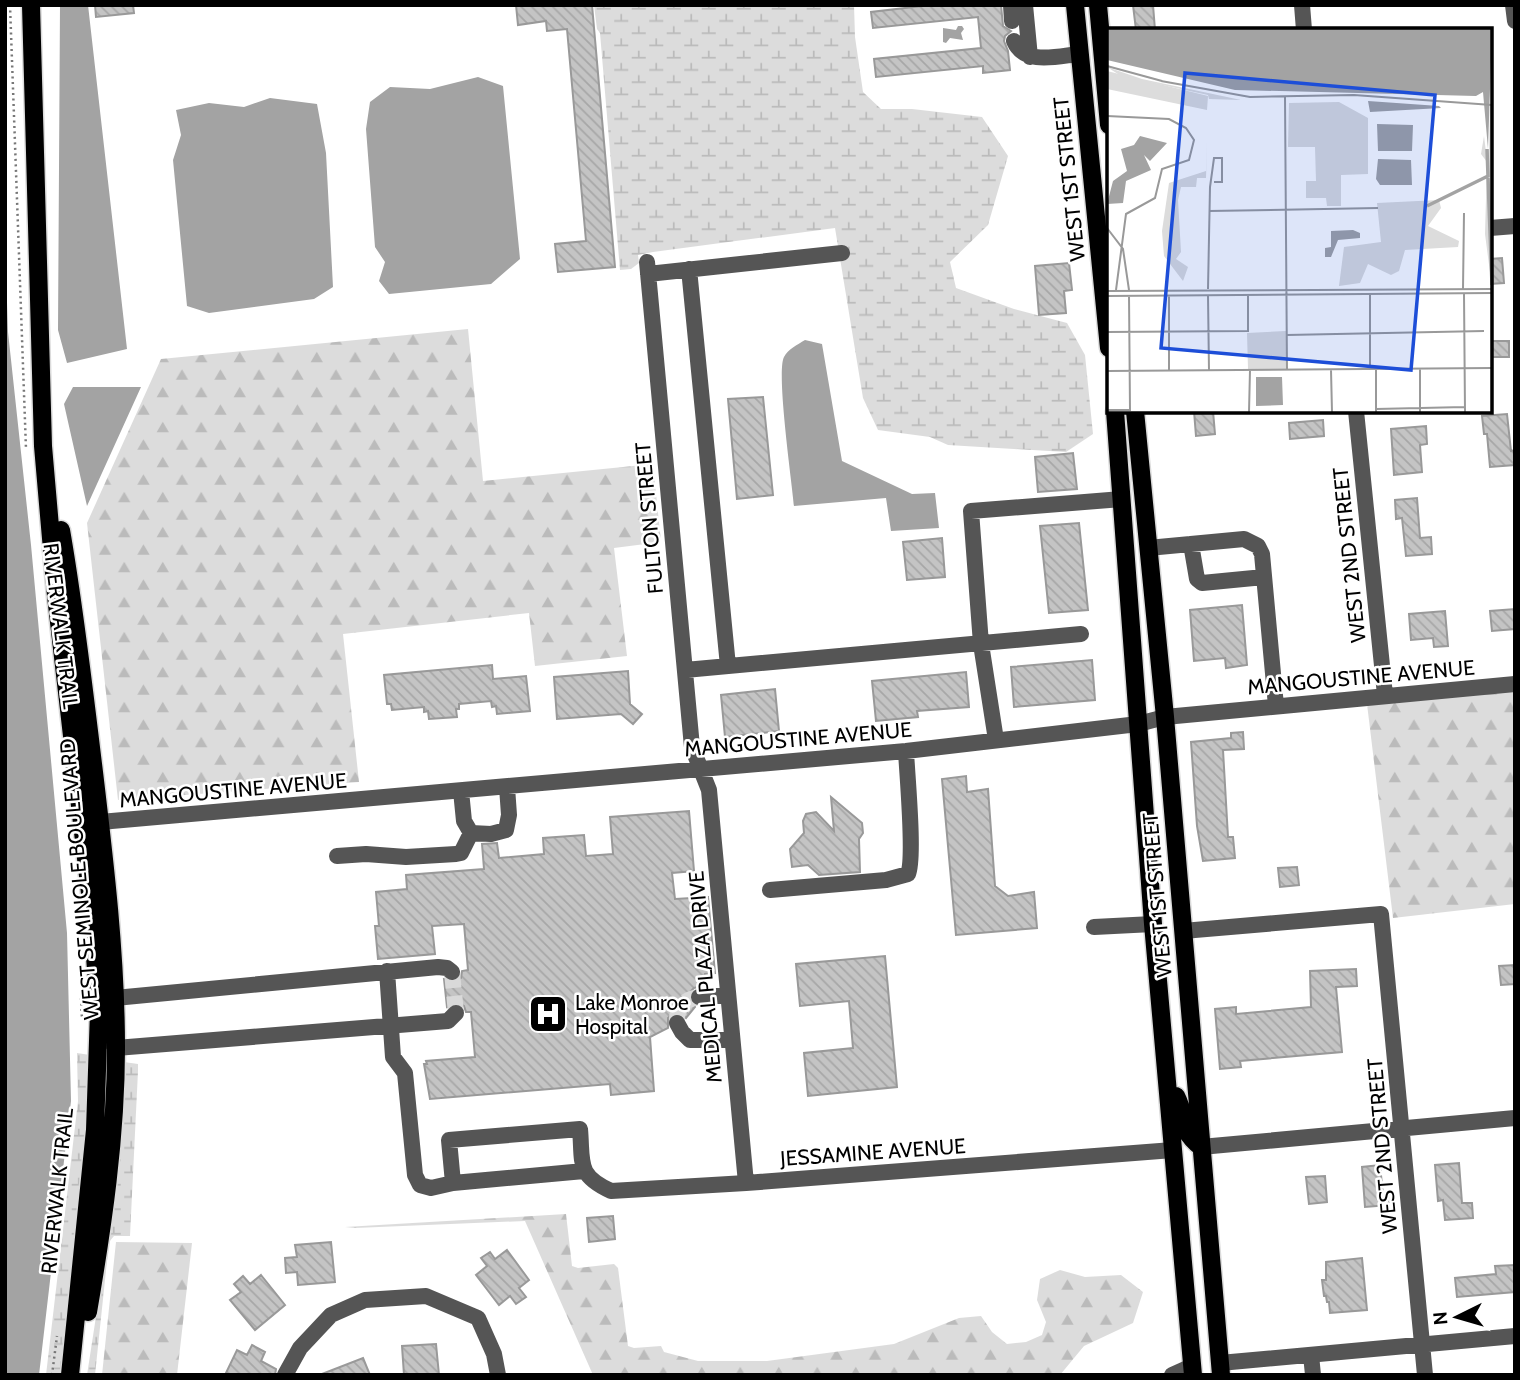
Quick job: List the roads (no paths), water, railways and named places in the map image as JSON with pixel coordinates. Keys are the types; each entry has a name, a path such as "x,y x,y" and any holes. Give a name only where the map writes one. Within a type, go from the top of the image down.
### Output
{"main road":[{"name":"WEST SEMINOLE BOULEVARD","path":"31,5 41,381 57,511 69,578 91,823 115,998 116,1048 106,1193 78,1375"},
{"name":"WEST 1ST STREET","path":"1075,5 1107,328"},
{"path":"1098,5 1107,103"},
{"path":"1094,198 1105,212 1107,226"},
{"name":"WEST 1ST STREET","path":"1115,413 1153,924 1193,1370"},
{"name":"WEST 1ST STREET","path":"1135,413 1165,717 1220,1369"},
{"name":"WEST SEMINOLE BOULEVARD","path":"71,1375 95,1130 91,823"},
{"path":"1166,1078 1180,1104 1185,1130 1201,1147"},
{"path":"1173,1150 1193,1176 1198,1228 1210,1253"}],"street":[{"path":"1026,5 1030,57"},
{"path":"1302,5 1304,28"},
{"path":"1513,5 1515,20"},
{"path":"1014,41 1018,50 1030,57 1080,54"},
{"path":"1492,228 1515,226"},
{"path":"728,666 689,269 842,253"},
{"name":"FULTON STREET","path":"689,269 647,268 692,747 699,769"},
{"name":"WEST 2ND STREET","path":"1356,413 1385,695"},
{"path":"996,740 981,644 971,511 1122,499"},
{"path":"1148,548 1244,539 1258,546 1262,554 1276,706"},
{"path":"1192,544 1197,579 1202,583 1264,577"},
{"path":"685,670 1081,634"},
{"name":"MANGOUSTINE AVENUE","path":"91,823 906,751 1138,724 1165,717 1515,684"},
{"path":"770,890 886,880 902,878 908,874 911,850 906,751"},
{"name":"MEDICAL PLAZA DRIVE","path":"699,769 709,790 746,1183"},
{"path":"471,833 491,834 506,830 509,815 507,787"},
{"path":"461,791 464,821 471,833"},
{"path":"337,856 366,854 406,857 456,854 461,852 471,833"},
{"name":"WEST 2ND STREET","path":"1183,931 1381,914 1425,1375"},
{"path":"1094,927 1153,924"},
{"path":"452,972 442,967 387,971 115,998 93,1020 116,1048 448,1021 456,1013"},
{"path":"387,971 393,1057 405,1073 417,1182 431,1188 453,1182 584,1171 580,1129 449,1140 453,1182"},
{"path":"699,997 728,995"},
{"path":"677,1023 690,1040 732,1040"},
{"path":"1201,1147 1515,1118"},
{"name":"JESSAMINE AVENUE","path":"584,1171 592,1182 611,1191 1173,1150"},
{"path":"285,1375 300,1348 331,1315 365,1300 426,1296 478,1318 494,1354 498,1375"},
{"path":"1220,1369 1311,1355 1515,1336"},
{"path":"1311,1355 1313,1375"},
{"path":"1172,1375 1193,1370"}],"tunnel":[{"path":"452,972 456,1013"},
{"path":"677,1023 682,1005 699,997"}],"place":[{"name":"Lake Monroe Hospital","path":"548,1014"}]}
